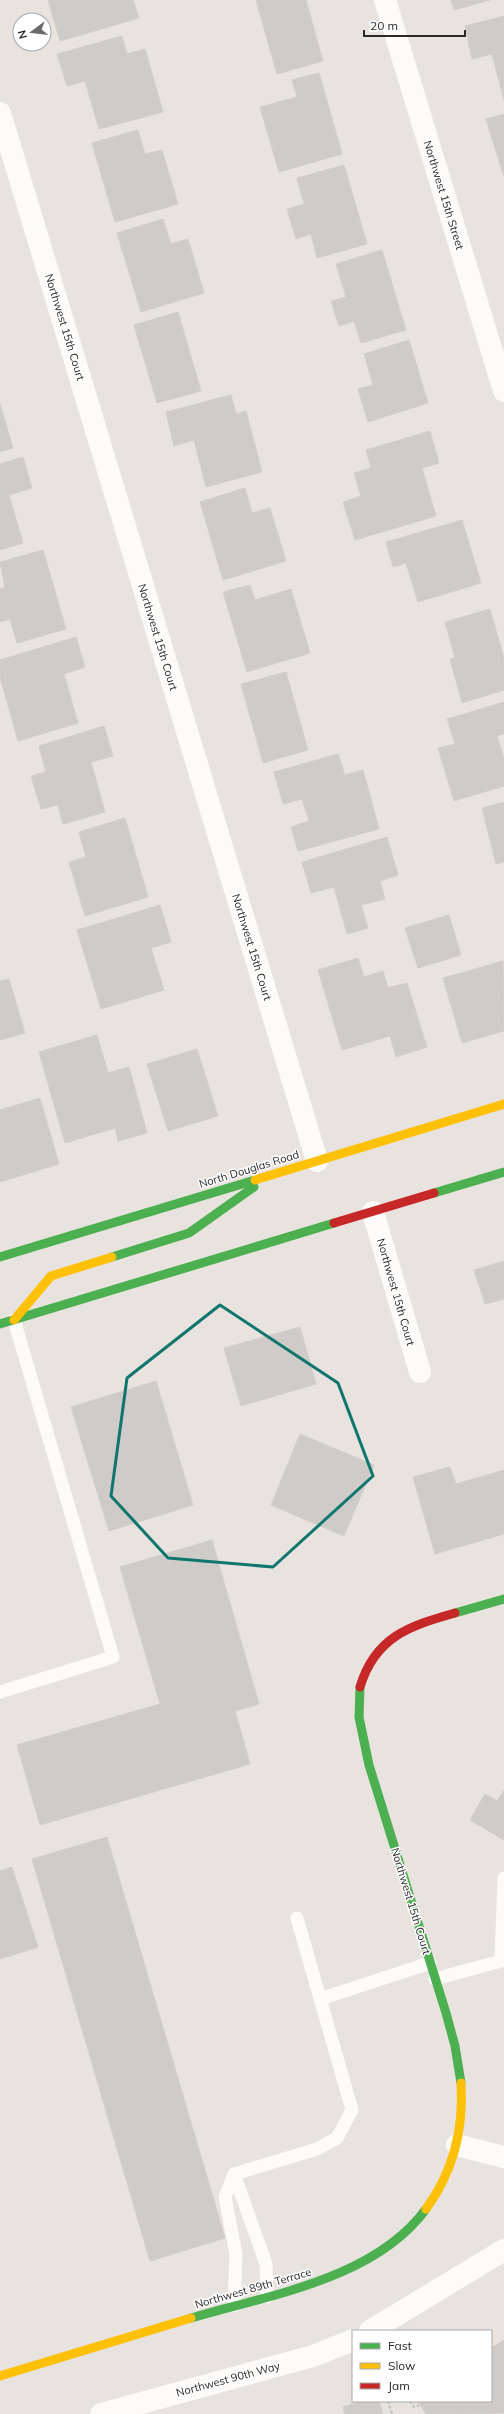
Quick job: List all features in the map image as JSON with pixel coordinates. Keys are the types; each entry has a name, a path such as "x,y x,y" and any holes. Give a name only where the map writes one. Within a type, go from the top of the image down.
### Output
{"main road":[{"name":"North Douglas Road","path":"0,1257 504,1104"},
{"path":"0,1324 504,1172"},
{"path":"14,1320 51,1276 189,1233 270,1176"},
{"name":"Northwest 15th Court","path":"457,2145 463,2114 461,2081 456,2051 369,1765 360,1728 359,1690 371,1660 391,1639 418,1626 504,1599"},
{"name":"Northwest 89th Terrace","path":"0,2376 117,2339 330,2278 356,2267 380,2253 407,2231 425,2209 447,2175 457,2145"}],"street":[{"name":"Northwest 15th Street","path":"384,0 504,391"},
{"name":"Northwest 15th Court","path":"0,113 316,1161"},
{"name":"Northwest 15th Court","path":"373,1212 420,1372"},
{"path":"457,2145 504,2157"},
{"path":"372,2330 504,2250"},
{"name":"Northwest 90th Way","path":"101,2414 313,2356 352,2340"}],"lane":[{"path":"0,1692 113,1657 14,1320"},
{"path":"435,1979 501,1961 504,1878"},
{"path":"234,2174 324,2145 338,2138 352,2110 296,1918"},
{"path":"320,1998 430,1963"},
{"path":"234,2174 266,2264 267,2297"},
{"path":"234,2174 225,2197 236,2254 234,2306"}],"path":[{"path":"388,2402 392,2414"},
{"path":"411,2402 414,2407 420,2405"}],"highlighted area":[{"path":"220,1305 338,1383 373,1476 273,1567 168,1558 111,1496 127,1378"}],"building":[{"path":"48,0 133,0 139,18 60,41"},
{"path":"256,0 306,0 323,61 277,74"},
{"path":"451,0 490,0 454,10"},
{"path":"504,16 504,100 492,54 472,59 465,26"},
{"path":"122,36 127,54 145,49 163,112 99,129 85,81 67,86 57,54"},
{"path":"319,73 342,154 279,172 260,107 297,97 292,80"},
{"path":"504,114 504,177 486,119"},
{"path":"138,130 145,154 162,150 178,204 115,222 92,143"},
{"path":"344,165 367,244 317,258 311,234 296,239 287,209 304,204 297,178"},
{"path":"163,219 171,244 188,239 204,293 141,312 117,233"},
{"path":"382,250 406,330 361,343 354,321 339,326 331,301 346,297 336,264"},
{"path":"178,312 201,391 157,403 134,325"},
{"path":"409,340 428,403 368,422 358,389 373,385 364,354"},
{"path":"231,395 236,414 246,411 262,472 206,487 194,440 174,446 166,412"},
{"path":"0,404 13,448 0,452"},
{"path":"430,431 439,463 422,468 436,516 355,540 343,502 361,496 354,473 371,468 366,450"},
{"path":"23,457 32,488 9,495 23,543 0,550 0,464"},
{"path":"245,488 252,513 270,508 286,561 223,580 200,502"},
{"path":"462,520 481,583 418,602 406,563 393,567 386,542"},
{"path":"43,550 66,629 17,643 10,619 0,622 0,589 5,587 0,562"},
{"path":"250,585 255,600 291,589 310,653 247,672 223,592"},
{"path":"490,609 504,658 504,690 462,703 450,659 455,658 445,622"},
{"path":"76,637 85,667 64,674 78,723 18,741 0,677 0,660"},
{"path":"286,672 308,750 263,763 241,684"},
{"path":"504,702 504,734 497,736 504,759 504,786 454,801 438,748 455,744 447,719"},
{"path":"104,726 113,756 91,762 105,812 63,824 58,805 41,809 31,776 46,772 39,746"},
{"path":"338,754 345,775 363,770 379,829 298,851 291,827 309,821 302,799 283,804 274,772"},
{"path":"504,802 504,862 496,864 482,808"},
{"path":"125,818 148,897 85,916 69,862 86,857 79,832"},
{"path":"387,837 398,875 380,881 385,899 361,905 368,928 347,934 334,887 311,893 302,862"},
{"path":"160,905 171,942 151,948 164,990 101,1009 77,930"},
{"path":"449,915 461,955 418,968 405,928"},
{"path":"358,958 364,977 383,971 388,988 407,983 427,1047 396,1057 390,1036 342,1050 318,970"},
{"path":"503,961 504,1031 462,1043 443,978"},
{"path":"9,979 25,1033 0,1040 0,981"},
{"path":"97,1035 108,1073 129,1067 147,1133 118,1141 115,1128 65,1143 39,1052"},
{"path":"197,1049 218,1116 168,1131 147,1064"},
{"path":"40,1098 59,1164 0,1182 0,1110"},
{"path":"504,1261 504,1299 485,1304 474,1270"},
{"path":"300,1327 316,1384 241,1406 224,1348"},
{"path":"156,1381 193,1505 109,1531 71,1407"},
{"path":"300,1434 374,1465 344,1536 271,1505"},
{"path":"450,1467 456,1484 504,1470 504,1534 435,1554 413,1477"},
{"path":"212,1540 259,1704 235,1711 250,1764 40,1825 17,1745 160,1704 120,1567"},
{"path":"504,1790 504,1840 470,1820 485,1794 497,1801"},
{"path":"107,1837 225,2238 150,2261 32,1859"},
{"path":"12,1867 38,1947 0,1959 0,1871"},
{"path":"504,2340 504,2413 426,2414 419,2402 492,2402 492,2347"},
{"path":"359,2402 379,2402 383,2414 345,2414 343,2407"}],"traffic: fast":[{"path":"434,1193 504,1172"},
{"path":"0,1257 255,1180"},
{"path":"112,1257 189,1233 254,1187"},
{"path":"0,1324 334,1223"},
{"path":"455,1613 504,1599"},
{"path":"360,1687 359,1717 369,1765 446,2013 455,2046 461,2083"},
{"path":"191,2318 286,2292 319,2281 350,2268 379,2252 404,2233 426,2209"}],"traffic: slow":[{"path":"255,1180 504,1104"},
{"path":"14,1320 51,1276 112,1257"},
{"path":"426,2209 443,2180 455,2149 461,2117 461,2083"},
{"path":"0,2376 191,2318"}],"traffic: jam":[{"path":"334,1223 434,1193"},
{"path":"360,1687 375,1656 396,1636 423,1623 455,1613"}]}
